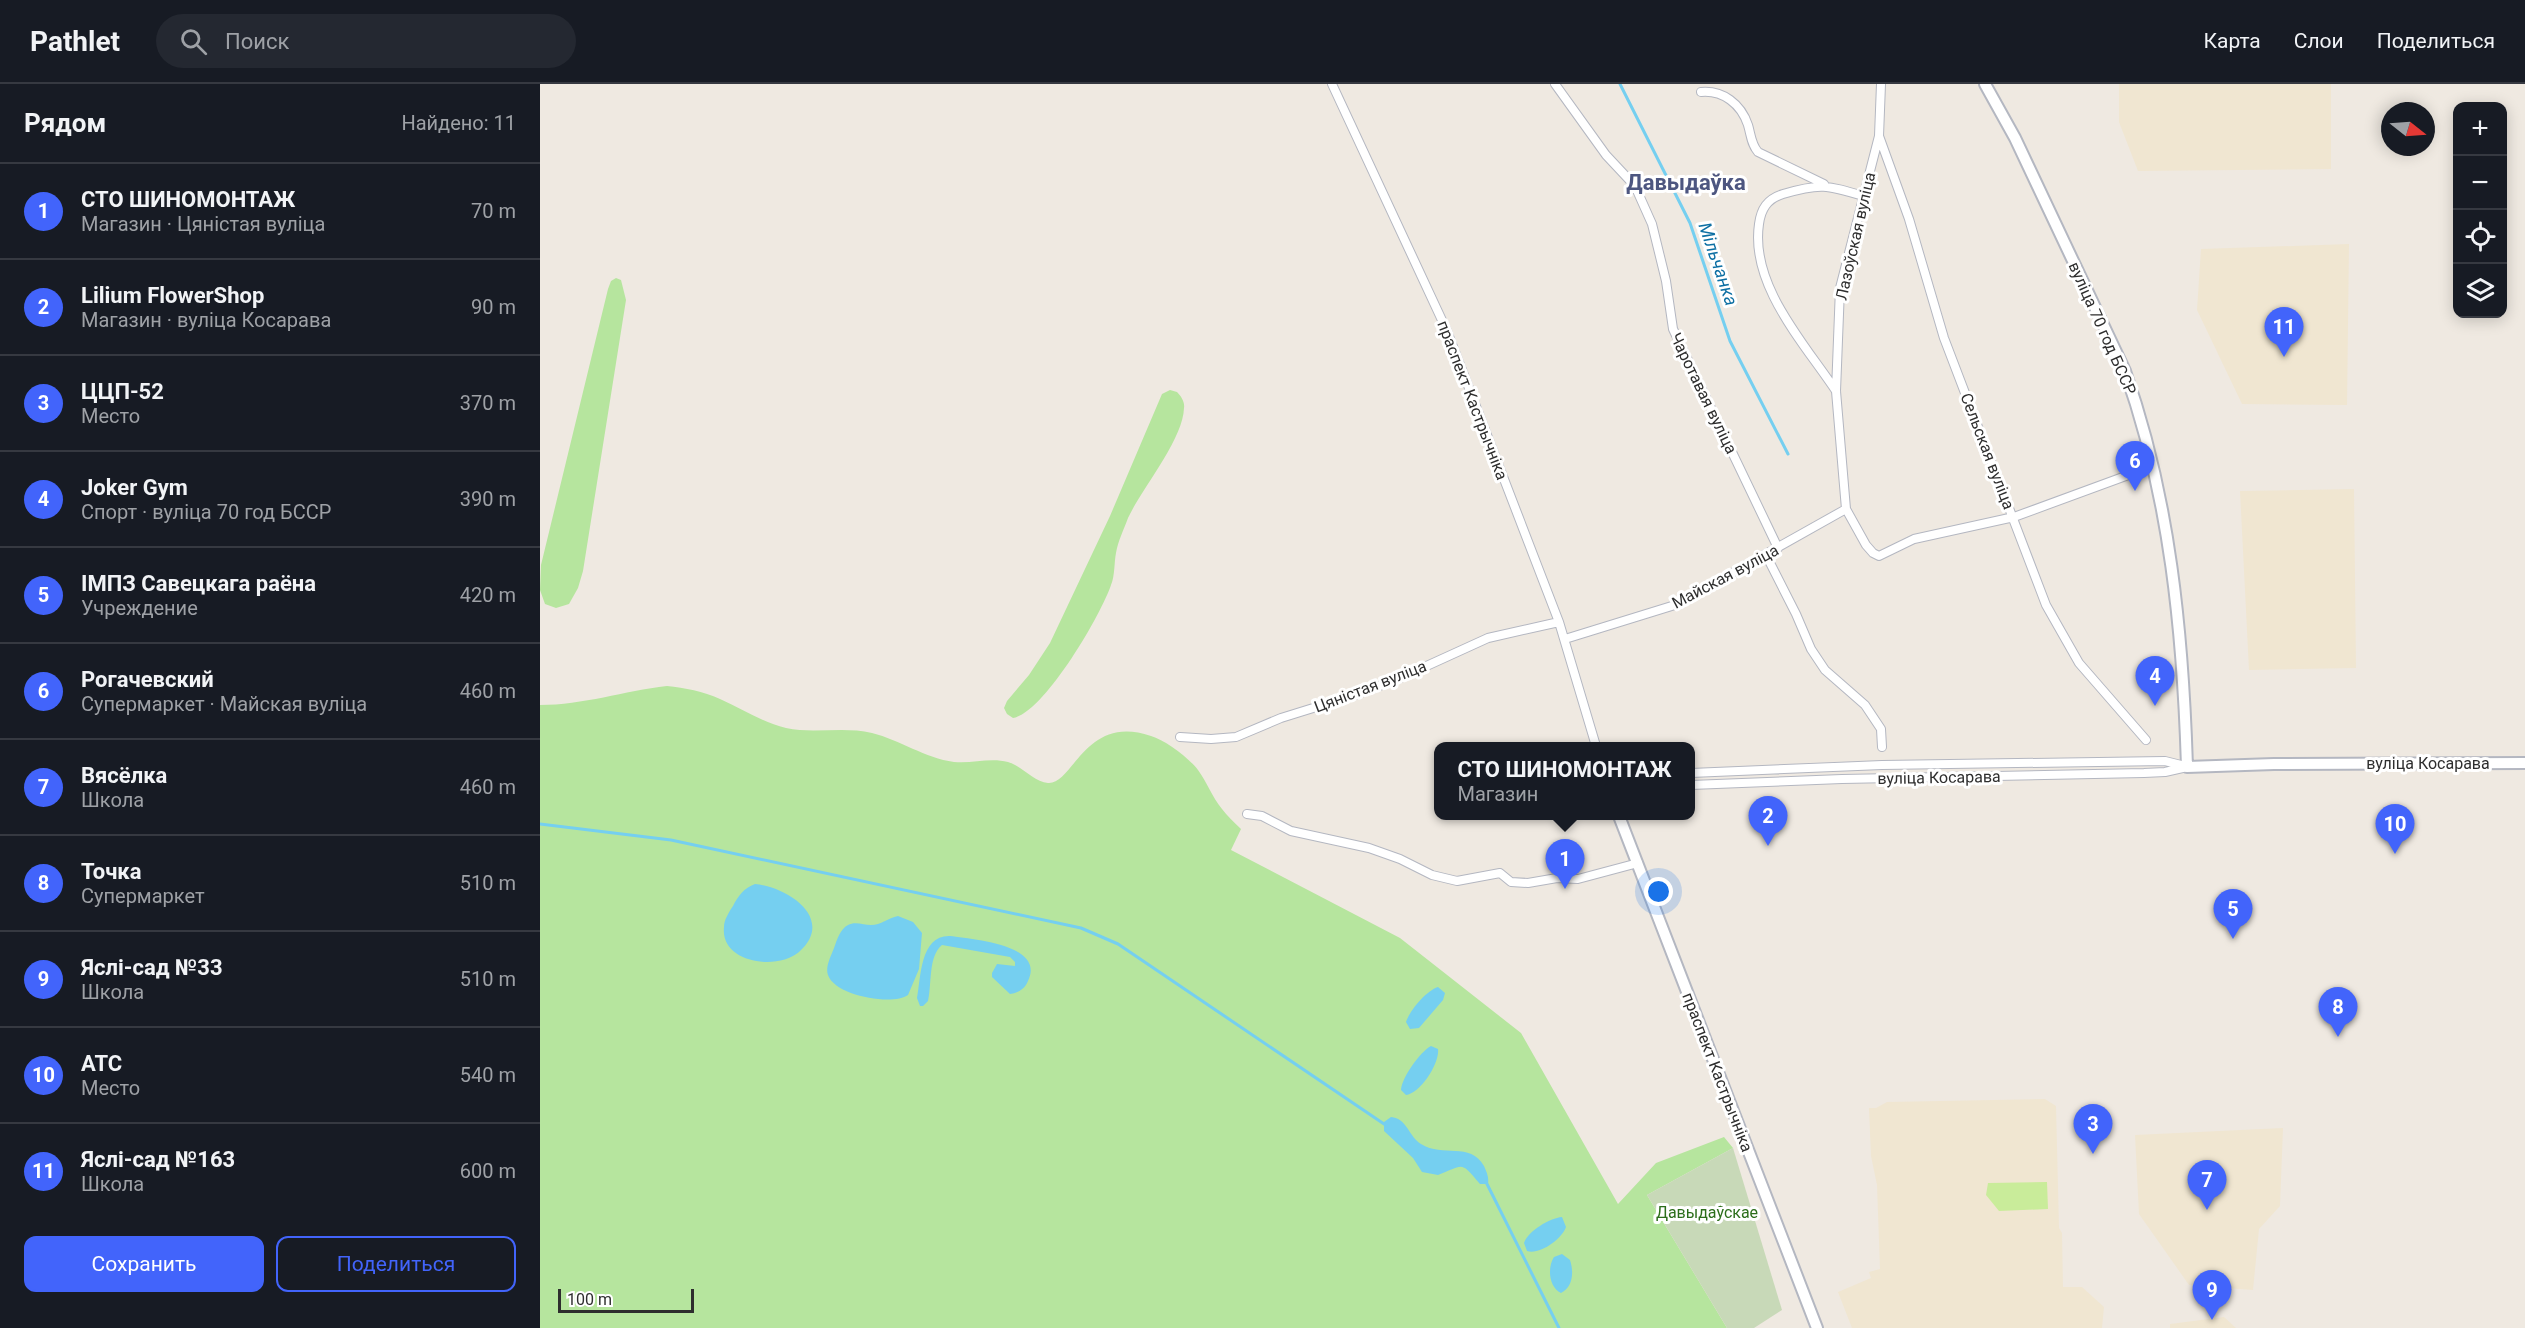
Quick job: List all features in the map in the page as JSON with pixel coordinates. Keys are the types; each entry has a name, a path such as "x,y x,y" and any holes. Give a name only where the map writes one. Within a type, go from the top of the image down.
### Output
{"main road":[{"name":"вуліца 70 год БССР","path":"1986,84 2016,138 2125,371 2137,405 2163,508 2175,586 2187,766"},
{"name":"вуліца Косарава","path":"2187,766 2525,763"},
{"name":"праспект Кастрычніка","path":"1621,820 1817,1328"}],"street":[{"name":"праспект Кастрычніка","path":"1332,84 1447,331 1558,622 1594,742"},
{"name":"Чаротавая вуліца","path":"1555,84 1606,155 1635,186 1652,224 1666,282 1672,329 1778,548"},
{"name":"Лазоўская вуліца","path":"1881,84 1879,136 1840,288 1836,391 1846,509 1866,544 1873,553 1879,556 1914,539 2014,517"},
{"path":"1701,92 1714,90 1725,95 1734,104 1748,124 1753,146 1758,152 1826,185 1863,195"},
{"name":"Сельская вуліца","path":"1879,136 1909,219 1944,338 2046,605 2079,663 2146,740"},
{"path":"1826,185 1778,196 1767,203 1761,214 1758,231 1759,264 1772,295 1836,391"},
{"path":"2014,517 2153,466"},
{"name":"Майская вуліца","path":"1564,639 1675,605 1846,509"},
{"path":"1766,555 1796,614 1811,650 1825,670 1865,705 1881,729 1882,747"},
{"name":"Цяністая вуліца","path":"1180,737 1211,739 1236,737 1281,718 1387,683 1488,638 1558,622"},
{"name":"вуліца Косарава","path":"1695,773 1882,765 2165,761 2187,766"},
{"name":"вуліца Косарава","path":"1695,785 1842,778 2144,773 2166,772 2187,766"},
{"path":"1246,814 1262,816 1291,831 1369,848 1400,859 1432,875 1457,881 1500,873 1511,882 1528,883 1557,878 1578,879 1638,863"}],"shaded area":[{"path":"2119,84 2331,84 2331,169 2138,171 2119,122"},
{"path":"2349,244 2347,405 2242,404 2197,310 2201,249"},
{"path":"2354,489 2356,668 2249,670 2240,491"},
{"path":"2045,1099 2056,1106 2063,1287 2082,1287 2104,1307 2102,1328 1852,1328 1838,1292 1871,1278 1869,1272 1880,1269 1877,1185 1871,1156 1869,1108 1876,1108 1887,1102"},
{"path":"2283,1128 2280,1206 2259,1229 2253,1290 2189,1285 2139,1214 2135,1135"},
{"path":"2224,1317 2236,1328 2170,1328 2170,1324"}],"green space":[{"path":"616,278 621,280 626,300 583,571 578,588 569,604 556,608 545,604 540,590 541,565 608,289 611,281"},
{"path":"1170,390 1177,392 1183,401 1182,421 1170,449 1128,518 1118,544 1112,581 1096,618 1055,682 1026,712 1013,718 1004,708 1007,701 1029,675 1050,643 1110,516 1162,394"},
{"path":"667,686 707,694 760,719 786,728 872,733 943,760 1008,762 1038,780 1048,783 1057,781 1096,741 1111,734 1129,731 1163,741 1194,765 1218,804 1241,829 1231,850 1400,938 1521,1033 1618,1204 1656,1163 1724,1137 1733,1148 1647,1195 1727,1328 540,1328 540,705 572,703"},
{"name":"Давыдаўскае","path":"1733,1148 1782,1310 1754,1328 1727,1328 1647,1195"},
{"path":"2047,1182 2048,1209 1999,1211 1986,1195 1988,1183"}],"water":[{"path":"755,884 768,886 793,898 810,917 812,928 809,940 799,952 789,958 765,962 752,960 740,956 731,949 725,939 724,924 728,913 742,893"},
{"path":"898,916 913,922 922,933 919,969 908,995 890,999 865,997 841,989 833,982 827,972 828,965 843,929 857,923 875,925"},
{"path":"950,936 989,942 1017,951 1026,959 1031,969 1027,984 1016,993 1010,994 992,977 997,964 1015,966 1015,962 1010,957 942,945 932,963 928,1001 920,1006 917,998 921,969 927,950 933,942"},
{"path":"1438,987 1445,993 1443,1000 1419,1028 1410,1029 1406,1022 1411,1012 1424,997"},
{"path":"1431,1046 1438,1049 1436,1062 1423,1084 1406,1095 1401,1090 1408,1072 1417,1059"},
{"path":"1391,1117 1401,1121 1417,1141 1429,1148 1464,1152 1478,1158 1486,1171 1488,1184 1480,1184 1469,1171 1461,1167 1438,1175 1422,1172 1413,1158 1384,1131 1384,1122"},
{"path":"1562,1217 1566,1227 1560,1236 1550,1245 1538,1251 1527,1251 1524,1243 1530,1234 1546,1223"},
{"path":"1562,1254 1570,1260 1572,1274 1568,1287 1561,1293 1554,1286 1550,1272 1554,1257"}],"waterway":[{"name":"Мільчанка","path":"1620,84 1690,223 1730,341 1788,454"},
{"path":"540,824 671,840 1081,928 1118,944 1387,1126"},
{"path":"1486,1182 1559,1328"}],"place":[{"name":"Яслі-сад №163","path":"2284,357"},
{"name":"Рогачевский","path":"2135,491"},
{"name":"Joker Gym","path":"2155,706"},
{"name":"Lilium FlowerShop","path":"1768,846"},
{"name":"АТС","path":"2395,854"},
{"name":"СТО ШИНОМОНТАЖ","path":"1565,889"},
{"name":"ІМПЗ Савецкага раёна","path":"2233,939"},
{"name":"Точка","path":"2338,1037"},
{"name":"ЦЦП-52","path":"2093,1154"},
{"name":"Вясёлка","path":"2207,1210"},
{"name":"Яслі-сад №33","path":"2212,1320"}],"district":[{"name":"Давыдаўка","path":"1686,182"}]}
